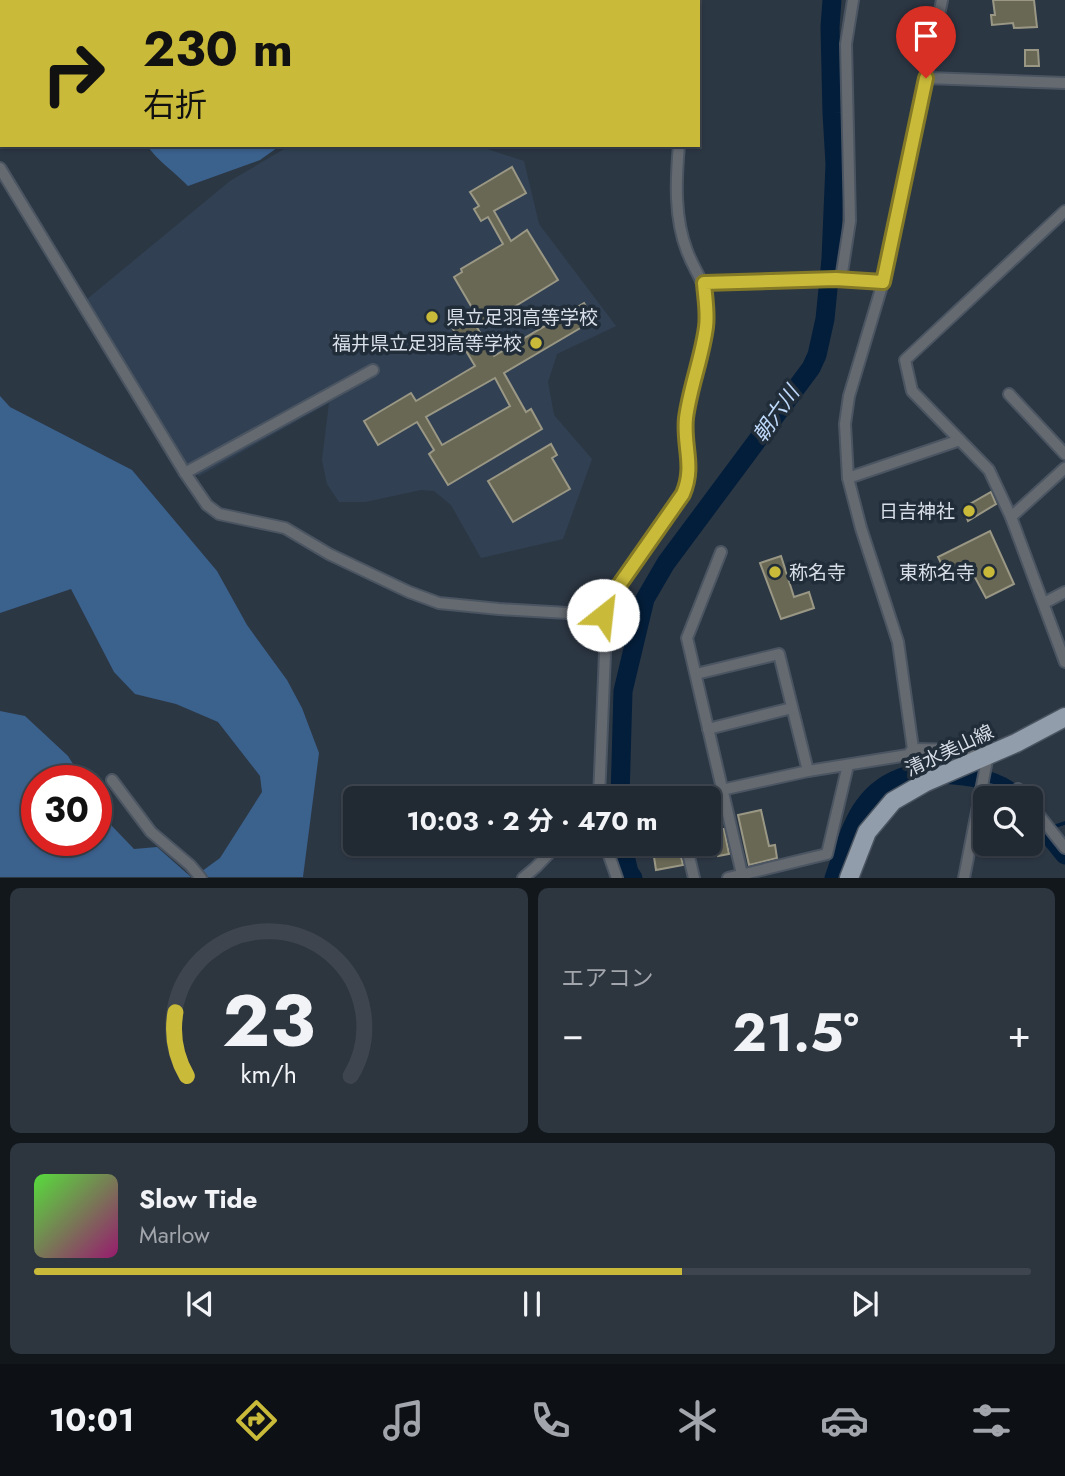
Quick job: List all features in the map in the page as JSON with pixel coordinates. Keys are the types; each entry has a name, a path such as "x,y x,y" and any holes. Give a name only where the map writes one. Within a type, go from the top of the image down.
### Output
{"main road":[{"name":"清水美山線","path":"849,877 867,832 877,817 893,802 926,782 1041,731 1065,716"}],"street":[{"path":"838,279 850,221 846,44 853,0"},
{"path":"722,789 808,771 908,755 913,749 898,642 861,528 848,478 845,424 849,396 883,282 942,0"},
{"path":"926,78 1065,83"},
{"path":"599,786 606,629 603,615 606,604 683,494 690,466 686,422 706,324 704,283 687,251 680,222 676,176 679,147"},
{"path":"0,168 185,473 207,505 219,514 285,528 341,561 439,603 603,615"},
{"path":"1065,211 905,360 912,391 989,470 1011,517 1065,662"},
{"path":"704,283 820,279 883,282"},
{"path":"185,473 373,370"},
{"path":"1009,394 1065,454"},
{"path":"848,478 960,440"},
{"path":"1011,517 1065,468"},
{"path":"720,552 687,638 742,874"},
{"path":"1044,603 1065,592"},
{"path":"696,674 779,654 808,771"},
{"path":"708,729 792,709"},
{"path":"913,749 966,750 988,755 964,877"},
{"path":"728,877 827,854 848,765"},
{"path":"112,780 151,832 201,877"},
{"path":"983,782 991,786"},
{"path":"1043,820 1065,848"},
{"path":"523,877 547,856"},
{"path":"609,856 616,875"},
{"path":"689,856 694,877"}],"shaded area":[{"path":"149,147 278,147 260,160 188,186"},
{"path":"288,147 481,147 524,161 539,224 616,326 557,354 548,382 554,415 592,459 563,539 481,558 451,505 434,491 421,490 365,502 339,502 327,484 322,460 329,403 199,476 187,464 86,300 230,181"},
{"path":"0,396 10,407 132,470 217,571 247,625 287,680 302,708 319,753 303,877 194,877 220,858 262,792 260,776 218,722 176,704 135,694 114,672 71,589 0,613"},
{"path":"0,711 25,716 68,756 74,765 21,765 21,856 112,856 112,826 134,849 157,847 191,877 0,877"}],"building":[{"path":"993,0 1034,0 1037,27 1014,28 1013,23 992,25 991,15 995,15"},
{"path":"1025,50 1038,50 1039,66 1025,66"},
{"path":"512,167 526,193 494,211 511,241 527,230 558,280 491,321 488,318 481,323 454,277 462,272 461,269 503,244 488,217 481,221 474,209 479,206 470,192"},
{"path":"584,303 594,320 504,373 526,412 531,409 542,429 448,485 429,454 434,450 417,422 378,445 364,421 411,393 416,401 475,366 453,329 472,319 494,356","holes":["495,378 510,406 442,445 426,417"]},
{"path":"551,444 557,455 552,458 570,489 513,522 488,481"},
{"path":"991,492 996,504 968,521 963,508"},
{"path":"990,531 1014,584 986,598 970,568 951,577 946,565 943,567 938,557"},
{"path":"781,556 794,597 809,592 814,608 781,619 760,563"},
{"path":"761,810 769,846 775,845 777,858 749,865 738,815"},
{"path":"724,829 729,854 721,855 721,830"},
{"path":"654,856 681,856 683,865 656,870"}],"waterway":[{"name":"朝六川","path":"620,786 623,691 645,599 666,563 811,368 817,355 825,319 831,259 835,164 830,27 832,0"},
{"name":"朝六川","path":"834,878 856,819 873,795 885,785 916,772 927,771 972,777 1000,786"},
{"path":"1053,827 1065,823"},
{"name":"朝六川","path":"1043,828 1065,855"},
{"name":"朝六川","path":"625,856 633,878"}],"place":[{"name":"県立足羽高等学校","path":"432,317"},
{"name":"福井県立足羽高等学校","path":"536,343"},
{"name":"日吉神社","path":"969,511"},
{"name":"称名寺","path":"775,572"},
{"name":"東称名寺","path":"989,572"}],"route":[{"path":"603,615 606,604 683,494 688,481 690,466 686,422 706,324 704,283 820,279 883,282 926,78"}]}
